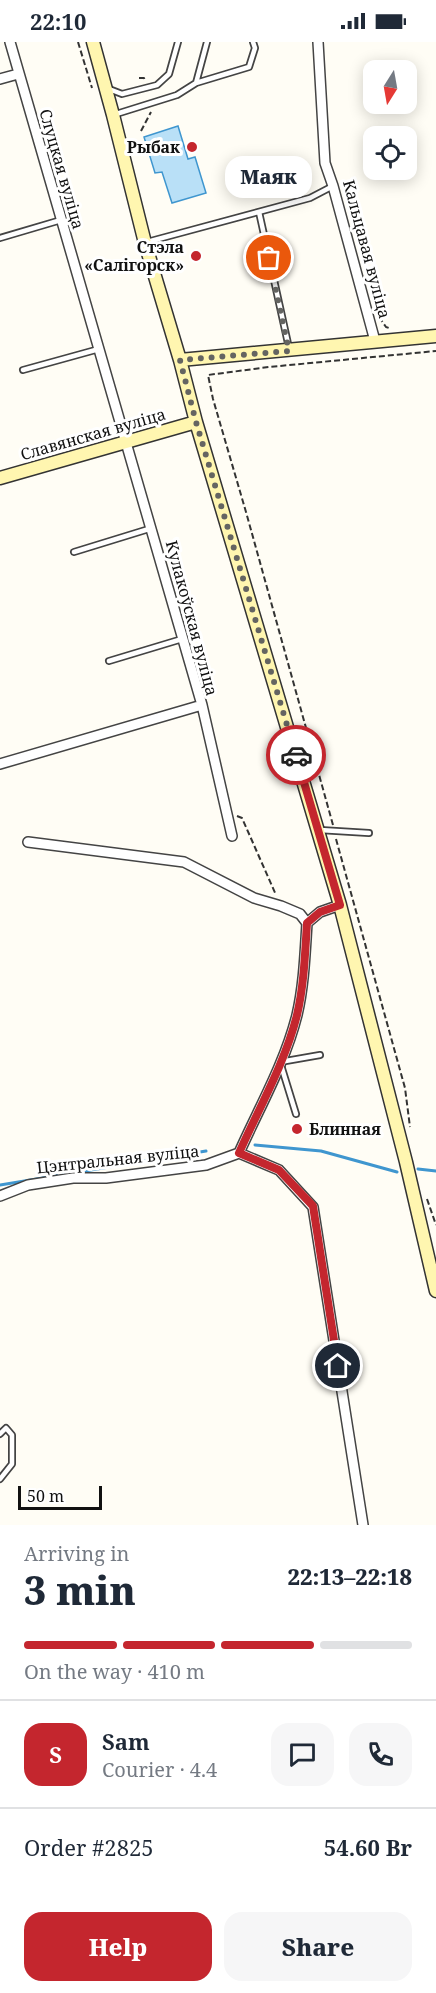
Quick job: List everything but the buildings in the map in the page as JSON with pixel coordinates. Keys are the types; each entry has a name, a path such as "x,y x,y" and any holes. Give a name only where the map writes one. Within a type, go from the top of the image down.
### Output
{"main road":[{"path":"93,42 145,243 196,422 340,905 406,1162 436,1291"},
{"path":"375,341 436,336"},
{"name":"Кальцавая вуліца","path":"180,360 375,341"},
{"name":"Славянская вуліца","path":"0,478 196,422"}],"street":[{"name":"Слуцкая вуліца","path":"10,42 126,442"},
{"name":"Кальцавая вуліца","path":"318,42 325,163 375,341"},
{"path":"0,79 18,74"},
{"name":"Кулакоўская вуліца","path":"0,764 202,705 126,442"},
{"path":"202,705 232,836"},
{"path":"28,842 184,862 254,898 300,914 307,923 305,967 297,1016 280,1062 239,1153 279,1170 313,1206 363,1525"},
{"path":"307,923 320,912 340,905"},
{"name":"Цэнтральная вуліца","path":"0,1196 39,1183 73,1178 106,1178 206,1165 239,1153"}],"lane":[{"path":"106,88 122,94 157,85 169,74 178,42"},
{"path":"196,83 207,42"},
{"path":"113,115 177,95 196,83 249,67 255,48 253,42"},
{"path":"145,243 310,198 333,186"},
{"path":"259,212 289,351"},
{"path":"0,238 61,220"},
{"path":"23,370 99,349"},
{"path":"74,552 152,528"},
{"path":"108,661 182,639"},
{"path":"318,830 369,833"},
{"path":"296,1114 280,1062 320,1054"},
{"path":"0,1434 6,1428 12,1435 12,1464 0,1479"}],"path":[{"path":"376,311 386,327 392,329"},
{"path":"410,1129 405,1088 208,375 436,351"},
{"path":"225,811 242,818 281,906"}],"water":[{"path":"178,126 188,159 195,157 206,193 172,203 162,172 155,173 144,137"}],"waterway":[{"path":"255,1145 321,1151 397,1172"},
{"path":"0,1185 206,1151"},
{"path":"418,1169 436,1171"}],"way so far":[{"path":"269,258 289,351 180,360 196,422 296,755"}],"place":[{"name":"Рыбак","path":"192,147"},
{"name":"Стэла «Салігорск»","path":"196,256"},
{"name":"Маяк","path":"269,258"},
{"name":"Блинная","path":"297,1129"}],"route":[{"path":"296,755 340,905 320,912 307,923 305,967 297,1016 280,1062 239,1153 279,1170 313,1206 338,1366"}]}
